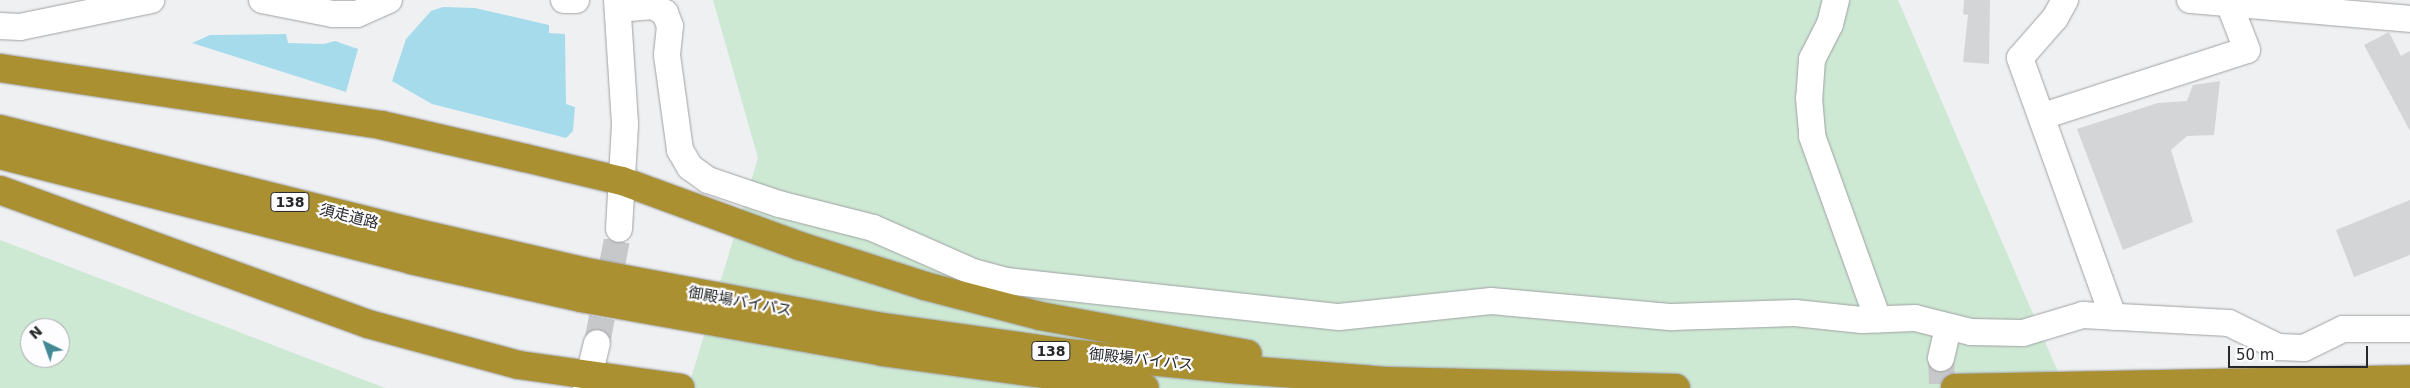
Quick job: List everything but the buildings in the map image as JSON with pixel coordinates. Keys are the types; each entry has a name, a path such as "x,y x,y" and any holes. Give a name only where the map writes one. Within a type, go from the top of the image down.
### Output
{"highway":[{"path":"0,68 381,125 622,181 800,246 925,286 1040,316 1248,354 1526,386"},
{"name":"須走道路","path":"0,129 400,229 582,271"},
{"name":"須走道路","path":"0,155 411,260 581,298"},
{"path":"0,190 368,324 588,383 680,388"},
{"name":"御殿場バイパス","path":"582,271 876,326 1067,353 1386,381 1526,386 1676,388"},
{"name":"御殿場バイパス","path":"581,298 883,352 1145,388"},
{"path":"1955,388 2410,379"}],"street":[{"path":"0,26 20,27 151,0"},
{"path":"262,0 333,14 357,14 389,0"},
{"path":"564,0 576,0"},
{"path":"1836,0 1830,24 1812,59 1809,98 1812,136 1878,319"},
{"path":"2065,0 2055,18 2020,58 2043,116 2113,317"},
{"path":"2190,0 2410,19"},
{"path":"2043,116 2247,50 2229,3"},
{"path":"619,229 625,125 618,5 653,6 665,13 670,26 667,54 680,150 690,167 708,180 779,204 873,228 973,272 1006,282 1330,317 1491,301 1528,302 1627,315 1672,317 1795,312 1878,319 1915,318 1948,328 2023,333 2083,315 2229,323 2278,347 2287,348 2304,348 2343,329 2410,329"},
{"path":"1941,358 1948,328"},
{"path":"588,383 597,344"}],"green space":[{"path":"713,0 1898,0 2065,388 688,388 758,158"},
{"path":"0,240 385,388 0,388"}],"water":[{"path":"443,7 475,8 549,25 549,33 565,34 566,104 575,107 573,131 566,138 432,104 392,81 406,39 431,11"},
{"path":"286,34 288,43 324,44 335,41 358,49 346,92 192,43 210,35"}],"tunnel":[{"path":"597,343 619,229"},
{"path":"1941,358 1942,388"}]}
